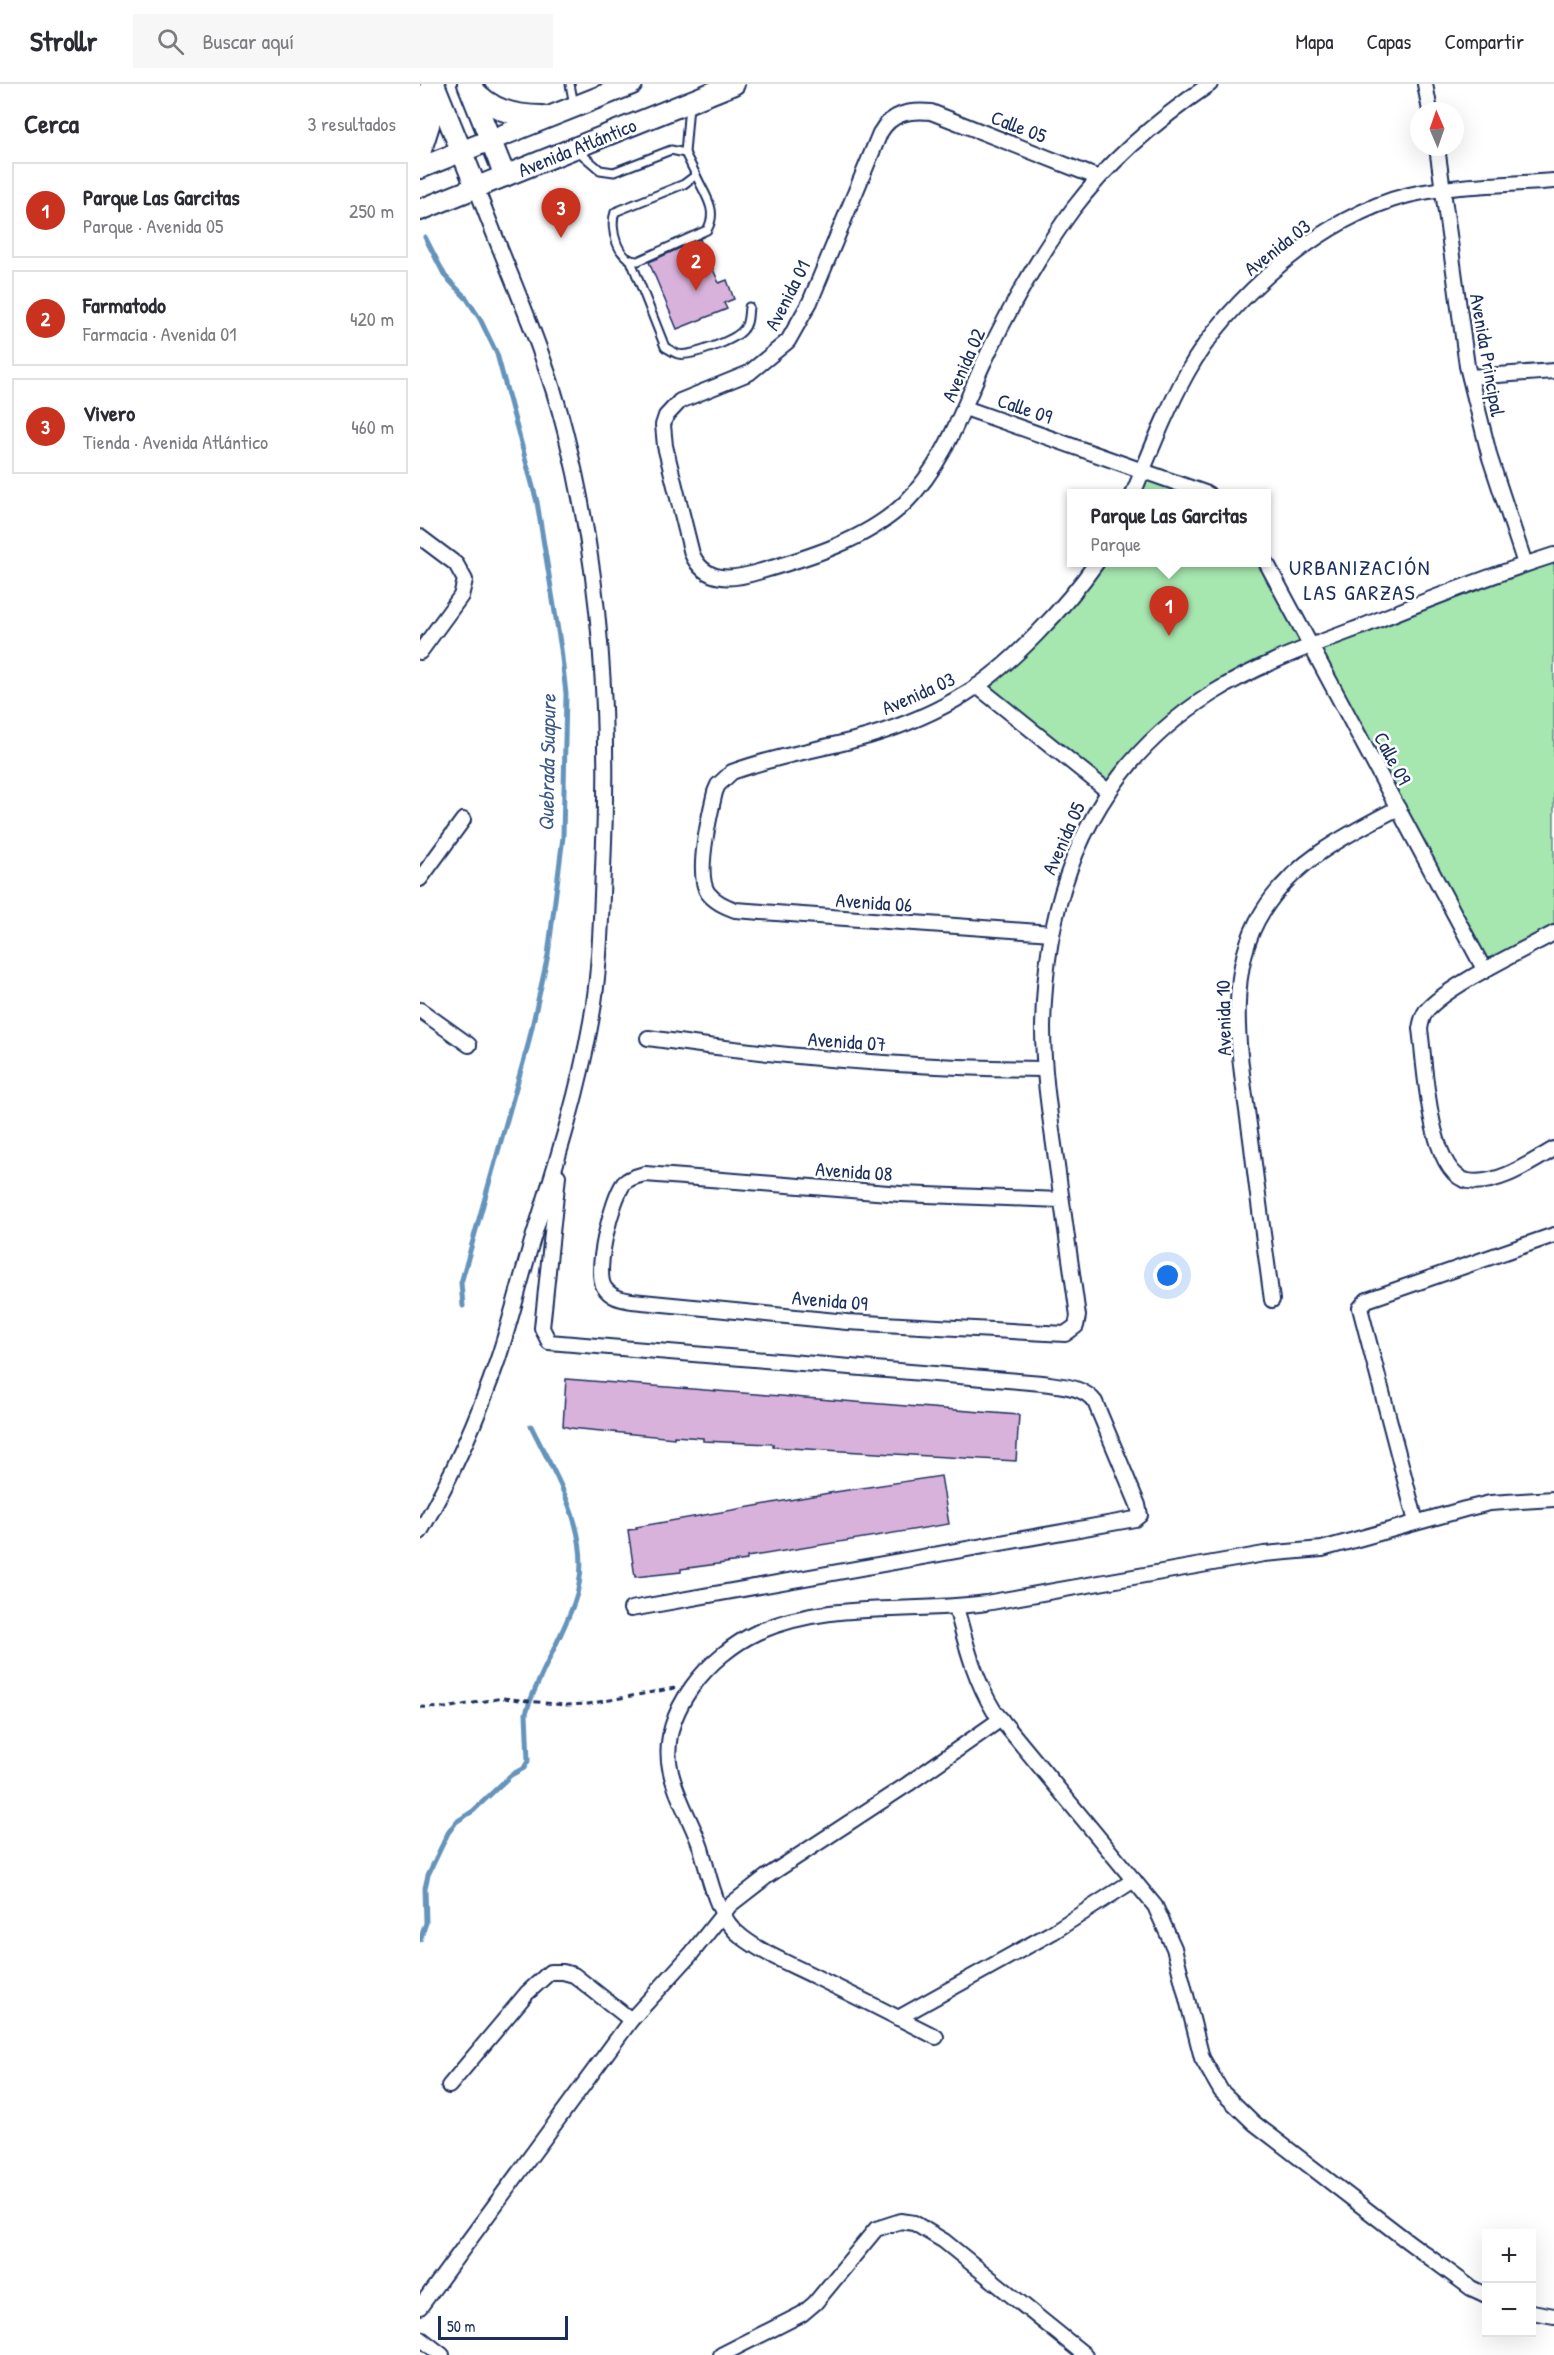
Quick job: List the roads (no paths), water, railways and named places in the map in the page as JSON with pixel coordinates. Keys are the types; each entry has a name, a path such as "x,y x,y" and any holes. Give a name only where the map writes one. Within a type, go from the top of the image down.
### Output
{"main road":[{"path":"431,84 476,188"},
{"path":"420,153 429,125 431,84"},
{"path":"468,84 489,104 502,111 518,115 550,116"},
{"path":"468,84 505,176"},
{"name":"Avenida Atlántico","path":"420,168 632,84"},
{"name":"Avenida Atlántico","path":"420,210 734,84"}],"street":[{"name":"Avenida 02","path":"702,569 712,576 741,577 824,549 878,523 903,504 933,469 965,408 999,331 1028,278 1074,208 1099,178 1162,119 1210,84"},
{"path":"1425,84 1428,102"},
{"name":"Calle 05","path":"891,119 909,112 931,112 1099,178"},
{"name":"Avenida 01","path":"702,569 692,554 663,434 666,416 680,401 749,373 778,351 792,335 810,302 880,133 891,119"},
{"name":"Avenida Principal","path":"1438,156 1470,377 1490,458 1525,564"},
{"name":"Avenida 03","path":"1135,489 1188,372 1229,315 1274,271 1308,244 1360,214 1408,195 1444,189 1554,181"},
{"path":"420,1532 438,1500 497,1362 560,1156 579,1080 595,993 606,795 602,643 589,552 565,429 544,365 476,188"},
{"path":"1470,377 1554,371"},
{"name":"Calle 09","path":"965,408 1195,489"},
{"path":"420,537 456,564 465,580 461,596 420,652"},
{"name":"Avenida 05","path":"1065,1334 1076,1326 1078,1316 1044,1069 1045,994 1052,933 1062,888 1085,828 1109,792 1151,742 1190,708 1238,679 1311,646 1554,555"},
{"name":"Avenida 03","path":"704,886 705,852 715,792 718,785 732,772 896,726 950,703 977,686 1042,627 1093,567"},
{"name":"Calle 09","path":"1269,567 1485,971"},
{"path":"977,686 1109,792"},
{"name":"Avenida 10","path":"1272,1300 1240,1036 1239,994 1248,943 1263,911 1279,888 1315,855 1331,843 1398,808"},
{"path":"420,879 463,820"},
{"name":"Avenida 06","path":"704,886 715,899 735,910 1052,933"},
{"path":"1554,933 1485,971 1436,1003 1421,1018 1420,1029 1433,1121 1444,1162 1460,1178 1469,1181 1494,1179 1554,1149"},
{"path":"420,1010 469,1045"},
{"name":"Avenida 07","path":"648,1038 739,1051 879,1063 1044,1069"},
{"path":"560,1156 542,1328 549,1342 1042,1383 1073,1388 1088,1393 1095,1402 1140,1515 1135,1519 631,1610"},
{"name":"Avenida 08","path":"601,1280 602,1252 620,1191 630,1179 645,1174 900,1194 1061,1200"},
{"path":"1416,1522 1360,1308 1367,1300 1554,1234"},
{"name":"Avenida 09","path":"601,1280 609,1293 632,1301 847,1322 1065,1334"},
{"path":"936,2037 759,1948 742,1937 730,1925 723,1913 695,1831 670,1769 669,1742 683,1703 714,1662 731,1647 759,1632 791,1622 859,1609 956,1607 1264,1554 1322,1549 1490,1503 1554,1499"},
{"path":"956,1607 980,1688 1001,1719 1155,1906 1166,1928 1202,2058 1221,2091 1254,2122 1402,2237 1471,2288 1482,2293"},
{"path":"420,2307 631,2020 692,1954 723,1913 740,1895 908,1784 1001,1719"},
{"path":"898,2018 1053,1932 1134,1880"},
{"path":"449,2086 527,1993 550,1972 574,1975 631,2020"},
{"path":"721,2355 802,2314 815,2303 876,2229 901,2221 914,2223 944,2241 1085,2355"},
{"path":"1536,2313 1554,2316"},
{"path":"420,2338 442,2355"}],"lane":[{"path":"570,84 574,107"},
{"path":"689,102 685,153 696,175 713,211 713,221 707,230 638,261 624,258 613,230 615,212 684,184 696,175"},
{"path":"574,147 600,170 614,172 671,150 685,153"},
{"path":"631,261 665,347 679,354 694,353 717,345 743,330 748,321 749,307"}],"waterway":[{"name":"Quebrada Suapure","path":"425,237 445,276 467,299 480,319 497,354 537,502 566,694 563,837 548,955 528,1045 461,1283 463,1306"},
{"name":"Quebrada Suapure","path":"420,1940 426,1923 425,1888 428,1875 448,1833 456,1822 473,1811 511,1775 524,1768 528,1761 526,1713 569,1616 580,1580 581,1556 578,1534 563,1490 531,1426"}],"place":[{"name":"Vivero","path":"561,238"},
{"name":"Farmatodo","path":"696,291"},
{"name":"Parque Las Garcitas","path":"1169,636"}],"district":[{"name":"URBANIZACIÓN LAS GARZAS","path":"1360,580"}]}
